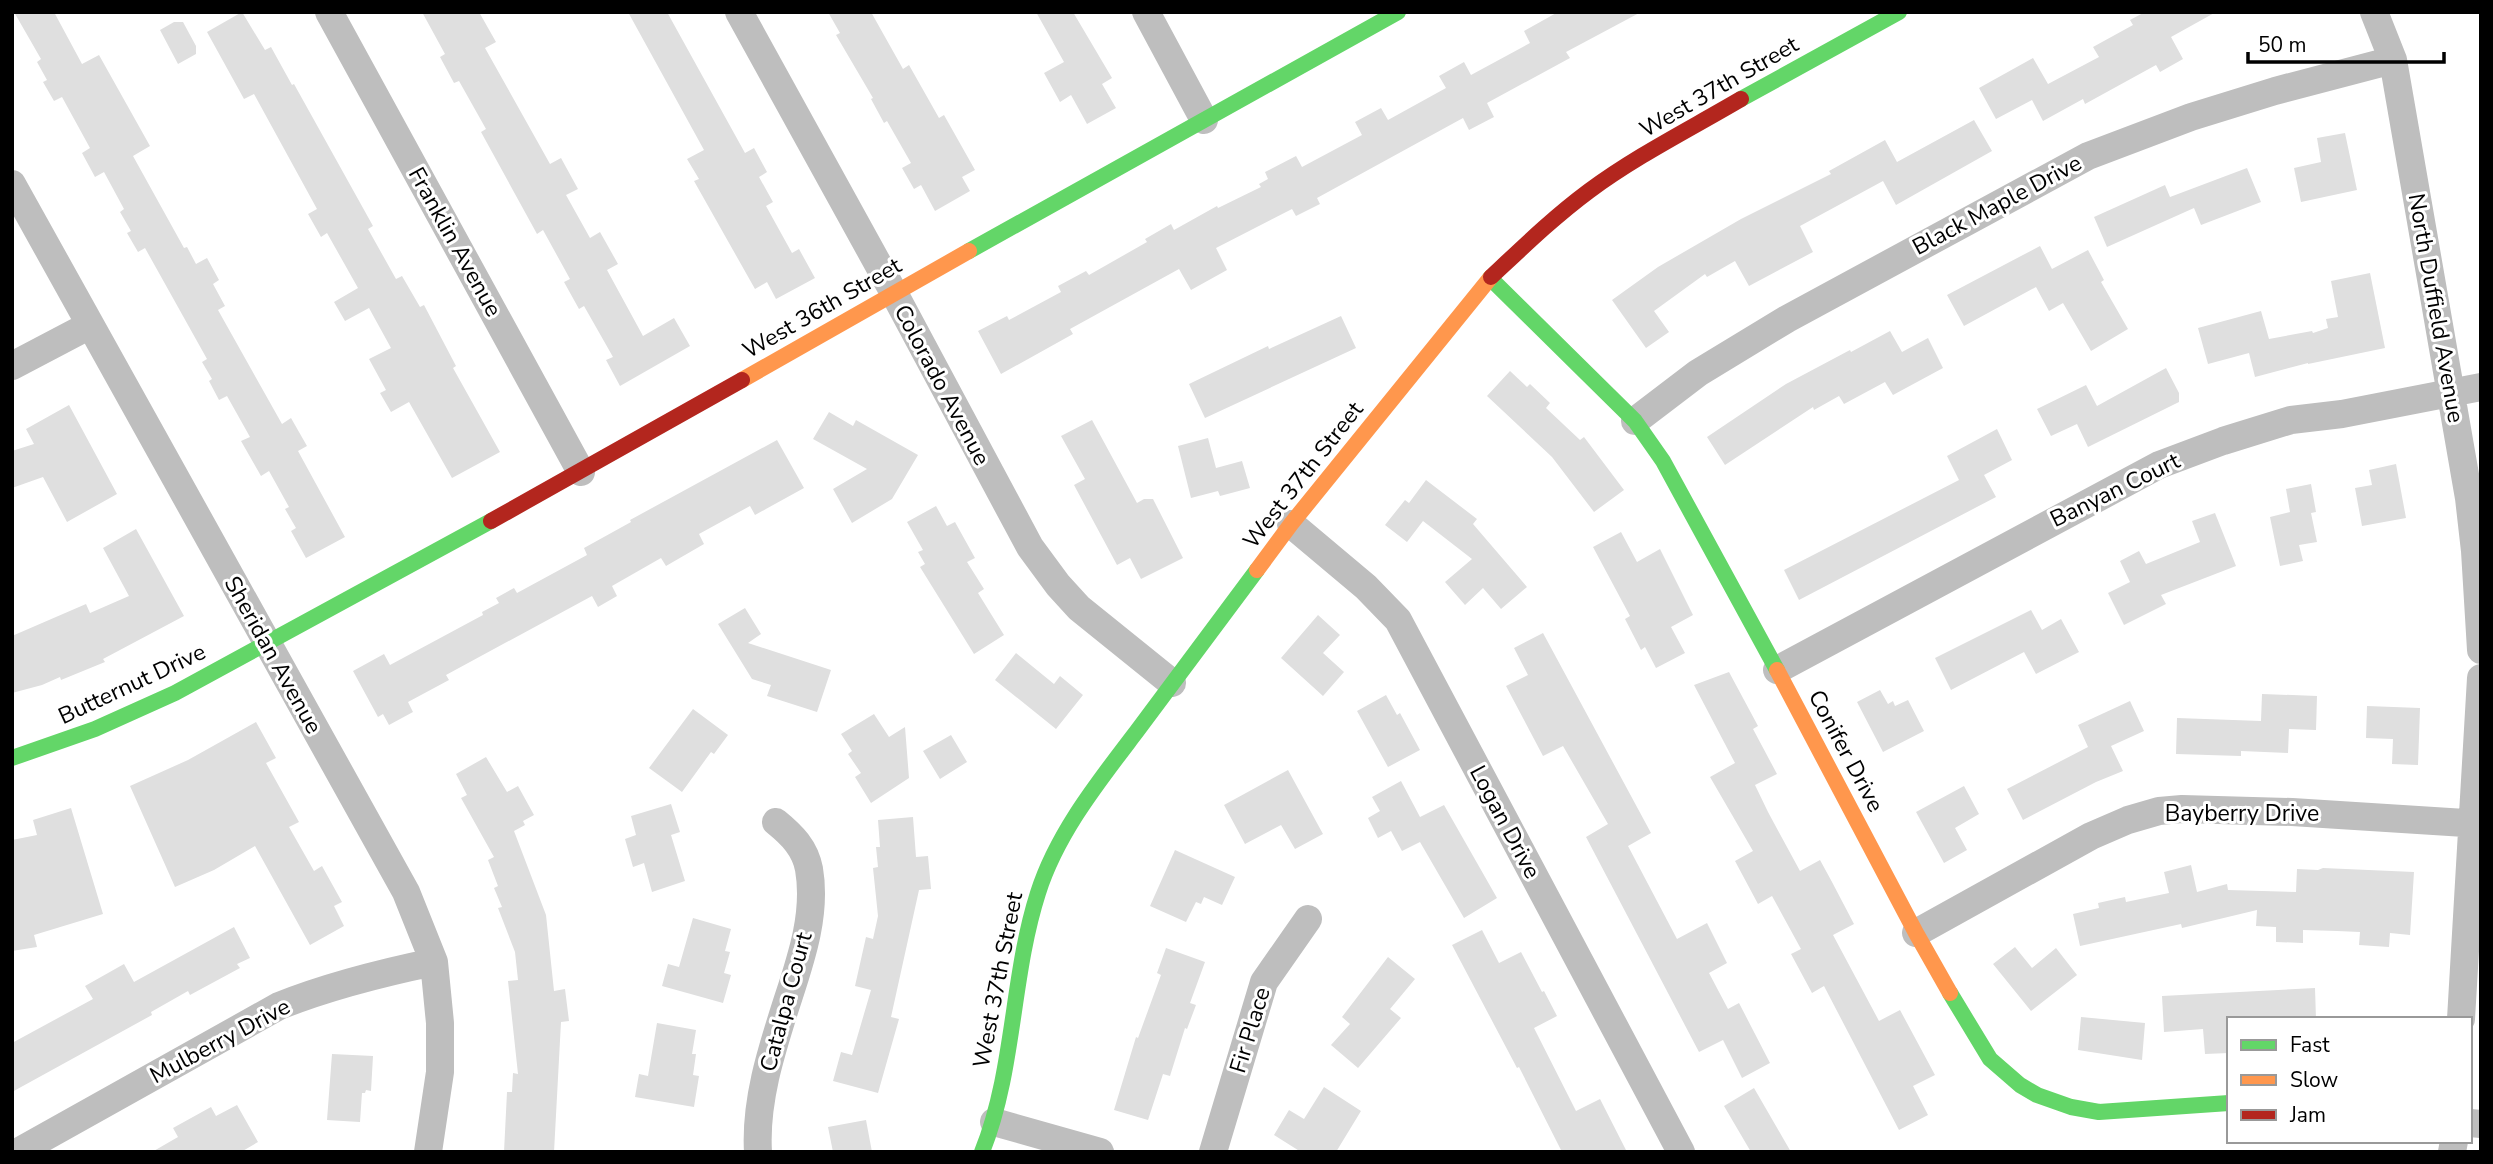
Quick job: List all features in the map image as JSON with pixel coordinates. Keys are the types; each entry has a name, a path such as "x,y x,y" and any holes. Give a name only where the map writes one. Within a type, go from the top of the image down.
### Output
{"street":[{"name":"Franklin Avenue","path":"329,12 581,471"},
{"name":"Colorado Avenue","path":"739,12 1030,547 1079,608 1172,683"},
{"path":"1146,12 1204,120"},
{"name":"West 36th Street","path":"267,643 581,471 1398,12"},
{"name":"West 37th Street","path":"982,1152 994,1122 1021,964 1037,895 1046,870 1065,833 1098,783 1291,524 1490,278 1539,232 1621,169 1743,97 1899,12"},
{"name":"North Duffield Avenue","path":"2375,12 2393,60 2467,485 2476,551 2481,650"},
{"name":"Black Maple Drive","path":"1635,421 1698,373 1787,319 2088,156 2192,117 2275,91 2393,60"},
{"name":"Sheridan Avenue","path":"12,184 406,892 434,962 440,1023 440,1072 428,1152"},
{"name":"Conifer Drive","path":"1490,278 1635,421 1663,461 1916,933 1990,1059 2012,1079 2037,1095 2071,1107 2099,1112 2227,1103"},
{"path":"12,366 90,325"},
{"name":"Banyan Court","path":"1777,670 2159,465 2291,420 2342,414 2481,387"},
{"name":"Logan Drive","path":"1291,524 1366,587 1398,620 1681,1152"},
{"name":"Butternut Drive","path":"12,758 57,745 120,720 267,643"},
{"path":"2461,1017 2476,824 2481,678"},
{"name":"Bayberry Drive","path":"1916,933 2091,836 2128,820 2159,811 2182,808 2292,812 2476,824"},
{"name":"Catalpa Court","path":"758,1152 757,1138 763,1089 773,1047 803,952 811,906 809,869 803,852 794,836 776,822"},
{"name":"Fir Place","path":"1213,1152 1264,982 1308,919"},
{"name":"Mulberry Drive","path":"19,1152 279,1006 375,974 434,962"},
{"path":"994,1122 1100,1152"}],"building":[{"path":"14,12 54,12 82,64 99,55 150,146 133,156 184,248 187,247 196,264 207,258 219,280 213,284 225,306 218,310 282,424 291,418 307,446 298,451 345,537 306,558 291,531 296,528 285,509 289,507 269,471 261,476 241,441 250,437 227,396 219,400 209,381 212,379 202,362 207,359 145,248 138,252 127,233 131,231 120,212 124,209 104,172 95,177 82,153 90,148 62,97 54,101 43,82 47,80 37,62 41,59"},
{"path":"242,12 265,50 271,47 292,85 294,84 373,226 368,229 396,279 402,276 420,307 424,305 456,366 453,368 500,452 452,478 409,402 391,412 380,393 386,390 369,359 391,348 369,308 345,321 334,302 358,288 327,233 321,237 308,214 317,209 254,94 244,99 207,32"},
{"path":"422,12 479,12 496,42 485,48 550,164 561,158 578,189 566,195 590,238 600,232 618,264 607,270 643,336 674,318 690,346 620,386 606,360 613,357 584,306 579,309 564,282 570,279 543,230 537,234 481,132 486,129 459,81 454,83 440,57 445,54"},
{"path":"628,12 667,12 745,153 754,148 767,172 759,177 773,202 766,206 792,253 799,249 815,278 776,299 767,282 755,289 694,181 699,179 687,159 704,150"},
{"path":"828,12 871,12 903,69 909,65 939,118 944,115 975,170 962,177 970,191 935,211 921,185 914,189 902,168 911,163 887,121 884,123 871,99 873,98 836,35 840,33"},
{"path":"1036,12 1073,12 1112,78 1102,84 1116,108 1087,124 1071,95 1060,102 1044,73 1064,62"},
{"path":"1558,12 1641,12 1566,52 1570,58 1487,103 1494,117 1469,130 1463,118 1317,198 1320,204 1296,216 1292,209 1216,248 1227,270 1191,290 1179,269 1070,329 1073,334 1001,374 978,331 1007,316 1009,320 1061,292 1058,286 1086,271 1089,275 1147,242 1145,239 1171,224 1174,230 1217,206 1218,208 1261,187 1259,184 1268,179 1265,172 1296,156 1302,167 1362,135 1355,122 1381,108 1388,120 1446,88 1439,76 1464,62 1471,75 1530,43 1524,31"},
{"path":"2145,12 2216,12 2171,37 2183,59 2160,72 2156,65 2085,104 2083,99 2043,121 2032,100 1996,119 1979,88 2033,58 2048,84 2099,57 2093,47 2133,25 2130,20"},
{"path":"174,22 183,22 196,46 196,54 178,64 160,30"},
{"path":"1974,120 1992,151 1896,205 1883,181 1800,226 1813,252 1749,286 1735,261 1707,277 1705,274 1654,311 1669,332 1646,348 1612,300 1658,267 1741,219 1831,174 1829,171 1885,140 1897,162"},
{"path":"2345,133 2357,190 2301,202 2294,168 2321,162 2317,138"},
{"path":"2247,168 2261,202 2201,225 2194,208 2107,247 2094,217 2165,185 2170,197"},
{"path":"2040,246 2052,269 2088,250 2104,280 2101,282 2128,329 2091,351 2063,303 2049,311 2036,287 1964,326 1947,295"},
{"path":"2370,273 2385,348 2308,363 2255,377 2249,353 2208,364 2198,328 2261,311 2269,339 2312,331 2313,333 2328,328 2326,319 2338,317 2331,281"},
{"path":"1341,316 1356,348 1205,418 1189,384 1268,346 1269,349"},
{"path":"1890,331 1902,352 1928,338 1943,368 1893,395 1885,382 1844,404 1839,396 1814,410 1813,407 1725,465 1707,437 1786,384"},
{"path":"2166,368 2179,393 2179,402 2088,447 2077,424 2051,436 2037,409 2086,385 2097,406"},
{"path":"1510,371 1527,387 1530,384 1550,403 1546,408 1580,440 1584,437 1624,490 1594,512 1552,457 1487,396"},
{"path":"69,405 117,494 67,522 43,477 12,488 12,451 34,444 26,429"},
{"path":"829,412 853,426 856,420 918,455 892,499 852,523 833,489 867,469 813,439"},
{"path":"1092,420 1137,503 1144,499 1153,499 1183,558 1141,579 1130,558 1117,565 1074,485 1085,479 1061,436"},
{"path":"1997,429 2012,460 1984,475 1996,497 1799,600 1784,570 1959,480 1947,456"},
{"path":"1208,438 1216,468 1242,461 1250,488 1220,496 1218,491 1191,498 1178,446"},
{"path":"777,440 804,488 755,515 750,506 699,534 704,544 666,566 661,558 612,586 617,596 598,607 592,596 446,675 449,680 408,702 413,712 389,725 383,714 378,717 353,671 384,654 390,665 483,615 482,612 499,603 496,598 514,588 517,593 587,555 584,548 631,522 630,520"},
{"path":"2396,464 2406,518 2362,526 2355,488 2372,485 2369,470"},
{"path":"1426,480 1477,519 1473,524 1527,587 1501,609 1483,588 1465,605 1445,582 1472,559 1423,521 1407,542 1385,525 1405,500 1409,503"},
{"path":"2311,484 2316,512 2311,513 2317,542 2299,545 2303,561 2280,566 2270,517 2290,512 2286,489"},
{"path":"936,506 947,526 955,522 975,558 967,562 984,589 978,593 1004,635 974,654 920,567 925,564 918,552 923,550 907,522"},
{"path":"2215,513 2236,566 2161,595 2166,604 2124,625 2108,593 2130,582 2120,561 2139,551 2146,564 2200,542 2192,521"},
{"path":"136,529 184,616 103,659 105,662 61,680 60,677 12,693 12,636 86,604 90,613 129,596 103,548"},
{"path":"1621,532 1637,562 1660,549 1693,615 1671,627 1685,653 1656,668 1645,647 1641,650 1625,619 1630,616 1593,547"},
{"path":"745,608 761,634 748,643 831,670 817,712 767,696 771,685 752,679 718,624"},
{"path":"2031,610 2042,630 2061,619 2079,652 2036,674 2024,652 1951,690 1935,658"},
{"path":"1318,615 1340,635 1323,653 1344,672 1323,696 1281,658"},
{"path":"1543,633 1651,833 1628,846 1677,939 1707,923 1727,963 1709,973 1728,1009 1739,1003 1770,1063 1742,1078 1723,1040 1699,1052 1586,837 1608,824 1563,746 1543,756 1506,686 1528,675 1514,648"},
{"path":"1016,653 1054,684 1060,676 1083,695 1056,729 995,680"},
{"path":"1729,672 1758,726 1753,729 1777,774 1755,785 1768,812 1800,871 1820,860 1832,882 1854,924 1833,935 1879,1021 1900,1010 1935,1075 1913,1086 1928,1115 1899,1130 1824,986 1812,993 1791,954 1801,949 1772,896 1758,904 1735,861 1753,851 1710,777 1735,763 1694,685"},
{"path":"1880,690 1888,704 1893,701 1895,706 1908,700 1924,731 1883,752 1857,702"},
{"path":"2262,694 2317,696 2316,730 2289,729 2288,753 2241,751 2241,756 2176,754 2177,718 2261,721"},
{"path":"1386,695 1397,715 1400,713 1420,750 1388,767 1357,711"},
{"path":"2130,701 2144,731 2111,746 2123,771 2023,820 2007,789 2088,747 2078,725"},
{"path":"2367,706 2420,708 2418,765 2392,764 2393,739 2366,738"},
{"path":"693,709 728,735 714,754 711,752 682,792 649,768"},
{"path":"874,714 889,737 905,727 909,778 871,803 855,777 861,773 848,754 852,751 841,734"},
{"path":"256,722 276,758 266,763 299,822 289,827 314,871 322,866 342,902 334,906 344,926 310,945 255,846 214,870 175,887 130,786 188,760"},
{"path":"951,735 967,762 940,779 923,751"},
{"path":"486,757 507,792 518,786 534,815 523,821 525,825 514,831 546,915 554,991 565,989 569,1021 561,1022 554,1152 504,1152 507,1092 512,1092 513,1073 518,1074 508,981 518,980 515,952 498,908 502,907 494,888 498,886 488,860 494,857 461,798 467,795 456,774"},
{"path":"1288,770 1323,834 1295,849 1281,825 1245,844 1224,805"},
{"path":"1401,781 1420,817 1444,805 1497,898 1464,918 1420,842 1402,851 1391,831 1378,838 1368,818 1380,811 1372,797"},
{"path":"1964,786 1979,814 1955,828 1967,850 1944,863 1916,812"},
{"path":"671,804 680,832 671,835 685,881 652,892 644,863 633,867 625,839 636,835 631,816"},
{"path":"71,808 103,914 34,935 37,947 12,951 12,840 37,835 33,820"},
{"path":"913,817 916,857 928,856 931,889 919,890 891,1017 899,1019 878,1093 833,1081 841,1052 852,1055 871,990 855,986 866,937 873,939 878,916 873,868 878,867 878,820"},
{"path":"1175,850 1235,877 1222,905 1204,897 1201,904 1196,902 1186,922 1150,906"},
{"path":"2191,865 2197,892 2227,884 2228,890 2296,892 2297,869 2414,872 2410,935 2390,933 2389,947 2359,945 2360,932 2303,930 2303,943 2276,942 2276,927 2256,926 2257,910 2182,928 2181,924 2080,946 2073,914 2099,908 2098,903 2125,897 2126,902 2169,893 2164,872"},
{"path":"693,918 731,929 725,951 730,952 724,973 731,975 723,1003 662,986 668,964 679,967"},
{"path":"234,927 250,958 237,964 240,968 190,995 188,991 151,1012 152,1015 12,1092 12,1043 93,999 85,986 124,964 134,982"},
{"path":"1482,930 1499,963 1521,952 1557,1016 1534,1028 1576,1111 1600,1099 1627,1152 1562,1152 1452,945"},
{"path":"2015,947 2032,968 2056,948 2077,975 2031,1011 1993,964"},
{"path":"1166,948 1205,962 1190,1003 1196,1005 1187,1029 1185,1028 1170,1076 1163,1074 1148,1120 1114,1110 1136,1037 1138,1038 1161,975 1157,973"},
{"path":"1388,957 1415,979 1390,1009 1401,1018 1358,1068 1331,1045 1350,1024 1342,1017"},
{"path":"2315,988 2316,1017 2227,1017 2227,1053 2205,1054 2203,1029 2164,1032 2162,996"},
{"path":"2081,1017 2145,1023 2142,1060 2078,1050"},
{"path":"657,1023 696,1030 692,1054 696,1054 693,1075 699,1076 694,1107 635,1097 639,1074 648,1076"},
{"path":"332,1054 373,1056 371,1091 362,1093 360,1122 327,1120"},
{"path":"1324,1087 1361,1111 1336,1152 1301,1152 1274,1135 1289,1110 1304,1119"},
{"path":"1754,1088 1791,1152 1751,1152 1724,1106"},
{"path":"237,1105 258,1142 241,1152 152,1152 178,1137 173,1128 211,1107 216,1116"},
{"path":"866,1120 872,1152 833,1152 828,1127"}],"traffic: fast":[{"path":"969,251 1398,12"},
{"path":"1741,99 1899,12"},
{"path":"1490,278 1635,421 1663,461 1777,670"},
{"path":"12,758 95,729 175,693 491,521"},
{"path":"982,1152 1001,1089 1029,925 1038,893 1056,849 1094,788 1257,570"},
{"path":"1950,993 1990,1059 2020,1085 2037,1095 2071,1107 2099,1112 2227,1103"}],"traffic: slow":[{"path":"742,380 969,251"},
{"path":"1257,570 1291,524 1491,277"},
{"path":"1777,670 1950,993"}],"traffic: jam":[{"path":"1491,277 1551,222 1607,178 1741,99"},
{"path":"491,521 742,380"}]}
